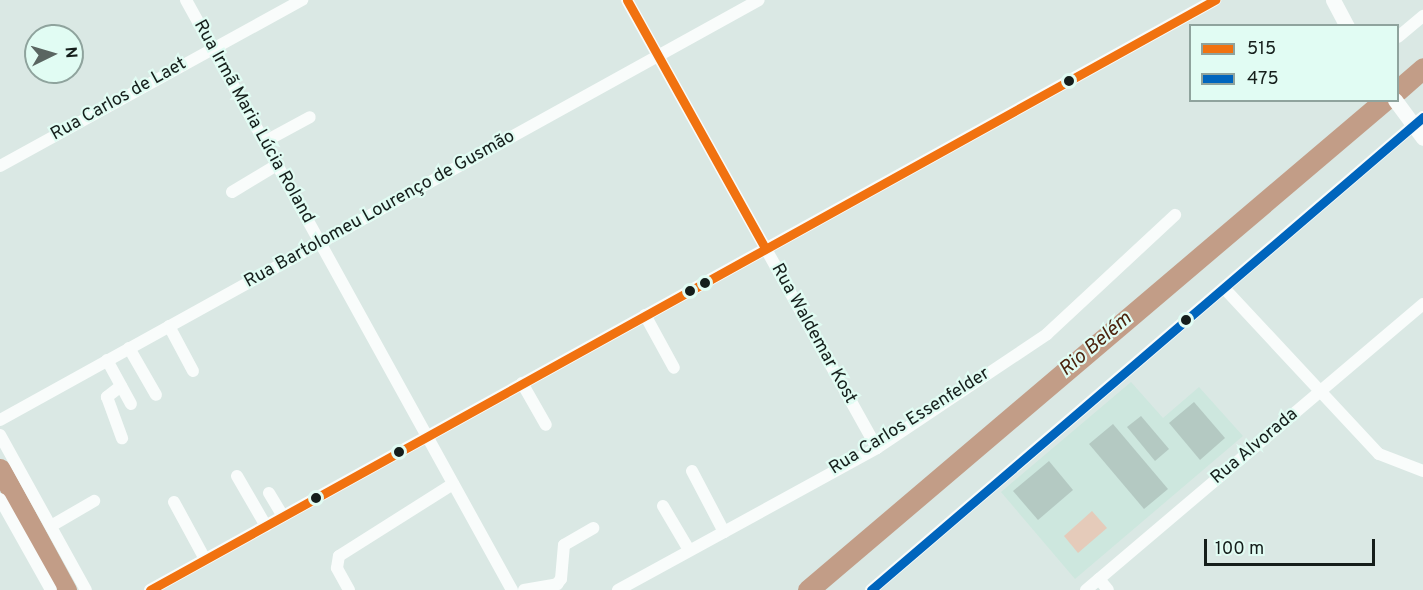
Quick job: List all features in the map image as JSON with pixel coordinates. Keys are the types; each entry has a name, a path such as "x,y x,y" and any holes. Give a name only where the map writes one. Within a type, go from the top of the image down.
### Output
{"main road":[{"path":"1333,0 1346,24"},
{"path":"1397,102 1414,119 1423,138"}],"street":[{"name":"Rua Irmã Maria Lúcia Roland","path":"186,0 512,590"},
{"name":"Rua Carlos de Laet","path":"0,166 302,0"},
{"name":"Rua Waldemar Kost","path":"627,0 876,447"},
{"name":"Rua Bartolomeu Lourenço de Gusmão","path":"0,420 759,0"},
{"path":"150,590 1215,0"},
{"path":"1399,36 1423,16"},
{"path":"264,142 309,117"},
{"path":"871,590 1224,288 1414,119"},
{"path":"232,192 277,165"},
{"name":"Rua Carlos Essenfelder","path":"618,590 876,447 1053,330 1175,215"},
{"path":"1224,288 1379,454 1423,471"},
{"name":"Rua Alvorada","path":"1086,590 1423,304"},
{"path":"645,315 674,368"},
{"path":"170,326 193,371"},
{"path":"129,348 156,394"},
{"path":"107,360 131,404"},
{"path":"522,383 546,426"},
{"path":"122,386 107,397 122,438"},
{"path":"0,435 86,590"},
{"path":"692,471 724,532"},
{"path":"237,476 266,526"},
{"path":"349,590 337,568 339,556 453,484"},
{"path":"269,493 283,516"},
{"path":"0,499 51,590"},
{"path":"51,526 94,501"},
{"path":"174,502 209,557"},
{"path":"663,506 689,550"},
{"path":"188,515 209,557"},
{"path":"524,590 557,584 561,579 564,545 594,528"},
{"path":"1099,579 1108,590"}],"shaded area":[{"path":"1131,382 1163,418 1199,387 1243,436 1075,579 1001,492"},
{"path":"1092,511 1107,528 1078,553 1064,536"}],"building":[{"path":"1194,402 1225,438 1200,460 1169,423"},
{"path":"1141,416 1169,449 1155,461 1127,427"},
{"path":"1113,424 1168,489 1144,509 1089,444"},
{"path":"1049,461 1073,490 1038,520 1013,491"}],"waterway":[{"name":"Rio Belém","path":"1399,89 1423,68"},
{"name":"Rio Belém","path":"808,590 1383,102"},
{"path":"0,469 66,590"}],"transit line":[{"name":"515","path":"627,0 765,248"},
{"name":"515","path":"150,590 1215,0"},
{"name":"475","path":"871,590 1423,117"}]}
